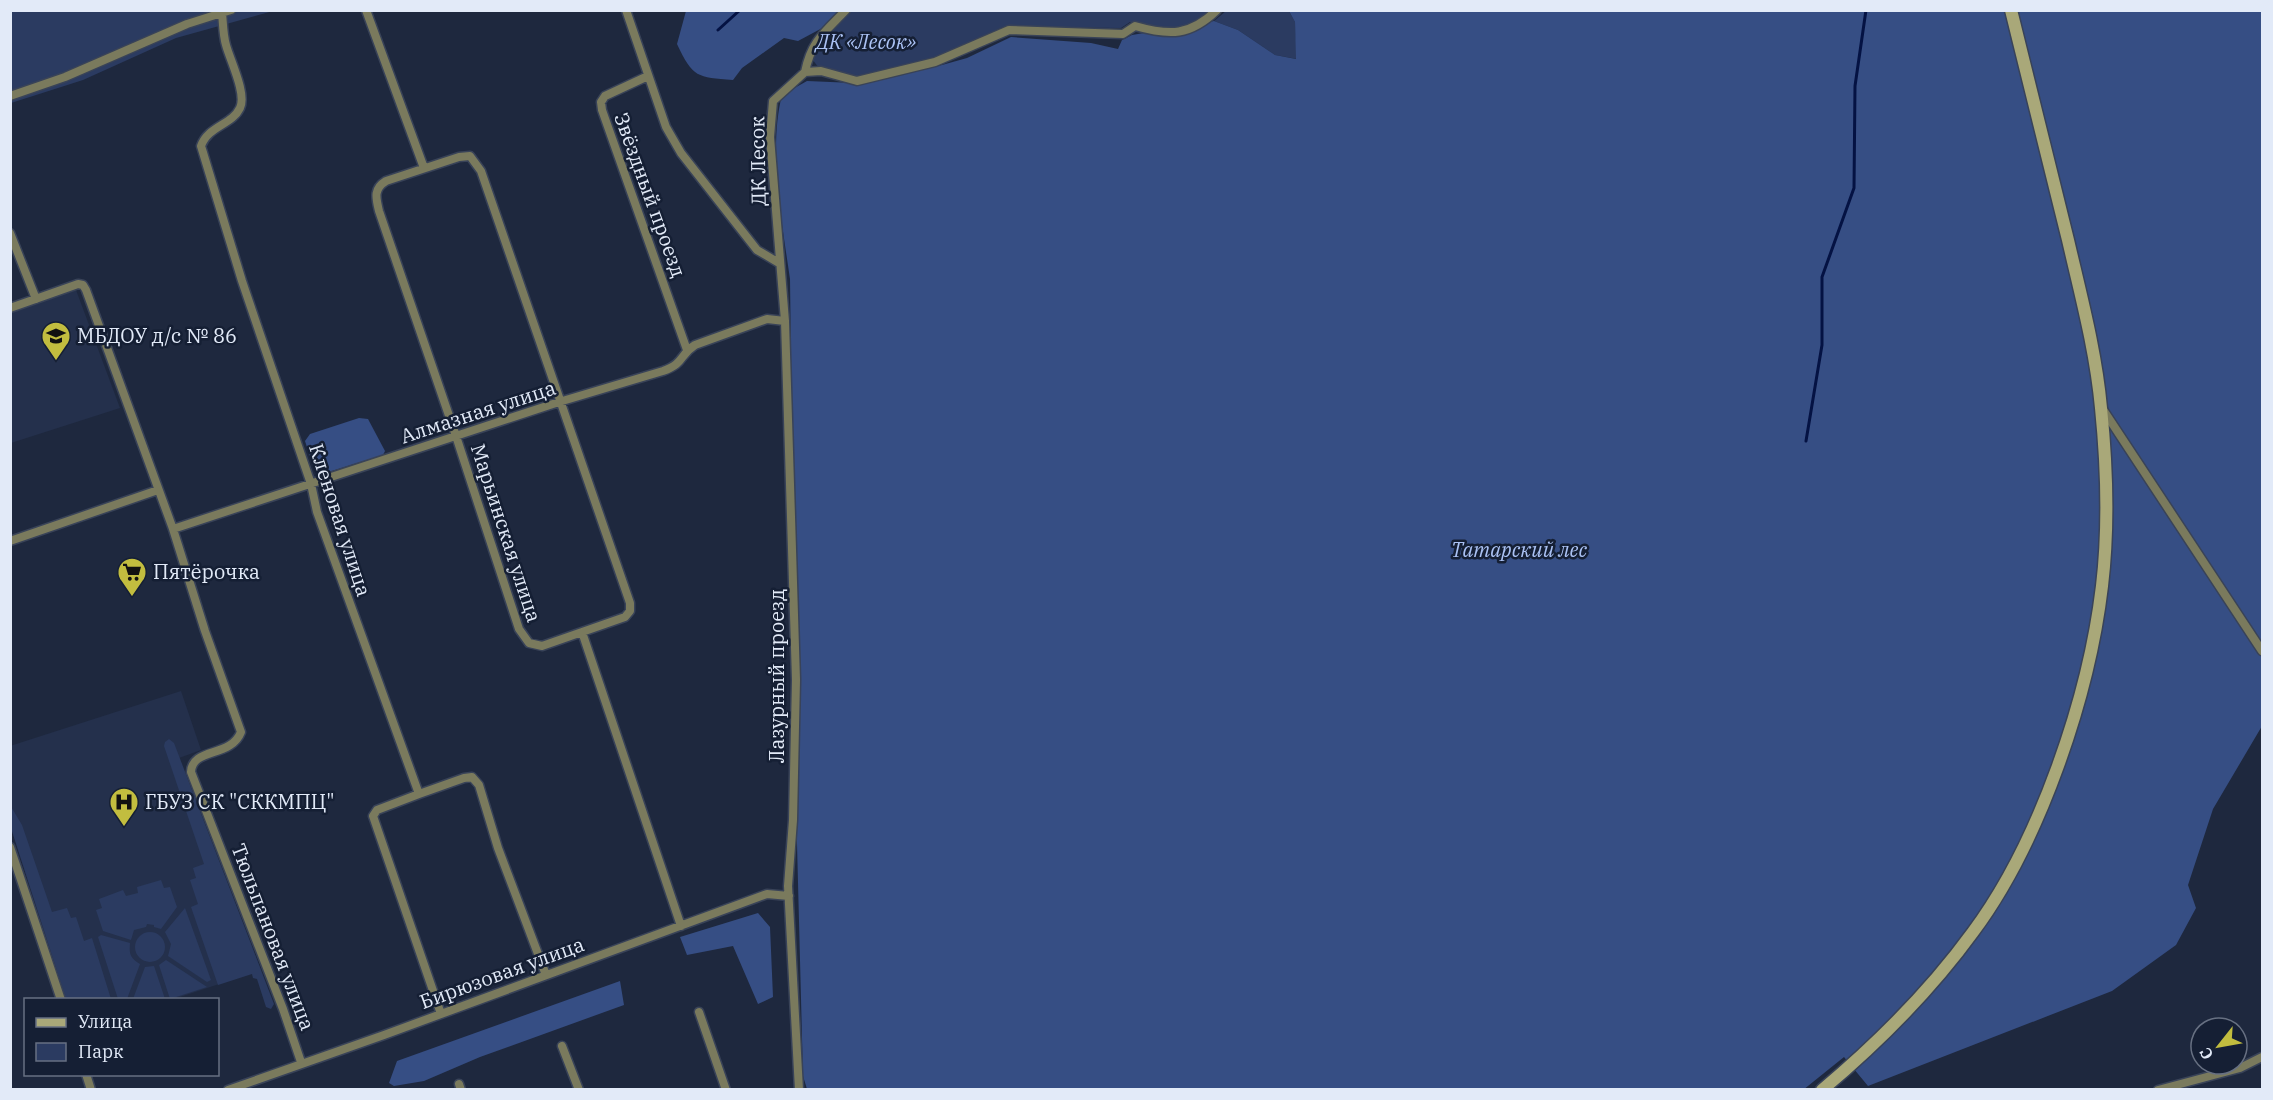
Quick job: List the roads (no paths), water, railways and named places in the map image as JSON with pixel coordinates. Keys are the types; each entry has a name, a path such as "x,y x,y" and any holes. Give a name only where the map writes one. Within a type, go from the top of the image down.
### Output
{"main road":[{"path":"1823,1089 1901,1017 1955,955 2007,878 2034,825 2055,774 2090,656 2102,586 2107,515 2101,407 2087,321 2011,10"}],"street":[{"path":"366,10 424,168"},
{"name":"Звёздный проезд","path":"626,10 666,127 681,153 757,250 779,262"},
{"name":"ДК Лесок","path":"779,262 770,137 773,101 805,72 809,54 846,10"},
{"path":"805,72 821,71 857,81 934,62 1009,30 1123,34 1136,26 1161,34 1188,31 1217,10"},
{"path":"10,96 65,77 187,24 226,11"},
{"name":"Кленовая улица","path":"226,11 225,43 239,84 242,101 235,114 204,137 201,146 242,281 311,484 317,512 419,794"},
{"name":"Звёздный проезд","path":"648,76 605,96 601,102 602,110 687,350"},
{"name":"Марьинская улица","path":"470,156 476,162 489,193 559,402 630,603 630,611 625,616 582,632 542,646 535,646 524,638 519,630 379,211 375,193 379,185 459,157 470,156"},
{"path":"10,233 36,299"},
{"name":"Лазурный проезд","path":"779,262 785,321 796,680 789,896 798,1089"},
{"name":"Тюльпановая улица","path":"10,308 78,284 83,285 173,530 241,732 229,748 195,760 191,772 287,1018 301,1062"},
{"name":"Алмазная улица","path":"173,530 559,402 677,366 687,350 694,345 767,320 785,321"},
{"path":"2101,407 2262,651"},
{"path":"10,541 158,490"},
{"path":"582,632 681,926"},
{"path":"441,1014 373,816 377,810 419,794 465,778 472,777 479,785 498,848 546,975"},
{"path":"10,847 61,998"},
{"name":"Бирюзовая улица","path":"228,1089 441,1014 767,894 789,896"},
{"path":"699,1012 726,1089"},
{"path":"562,1046 579,1089"},
{"path":"2158,1089 2240,1068 2262,1057"}],"waterway":[{"path":"718,30 740,10"},
{"path":"1806,441 1822,345 1822,277 1854,188 1855,86 1866,10"}],"place":[{"name":"МБДОУ д/с № 86","path":"56,362"},
{"name":"Пятёрочка","path":"132,598"},
{"name":"ГБУЗ СК \"СККМПЦ\"","path":"124,828"}],"park label":[{"name":"ДК «Лесок»","path":"866,42"},
{"name":"Татарский лес","path":"1519,550"}]}
